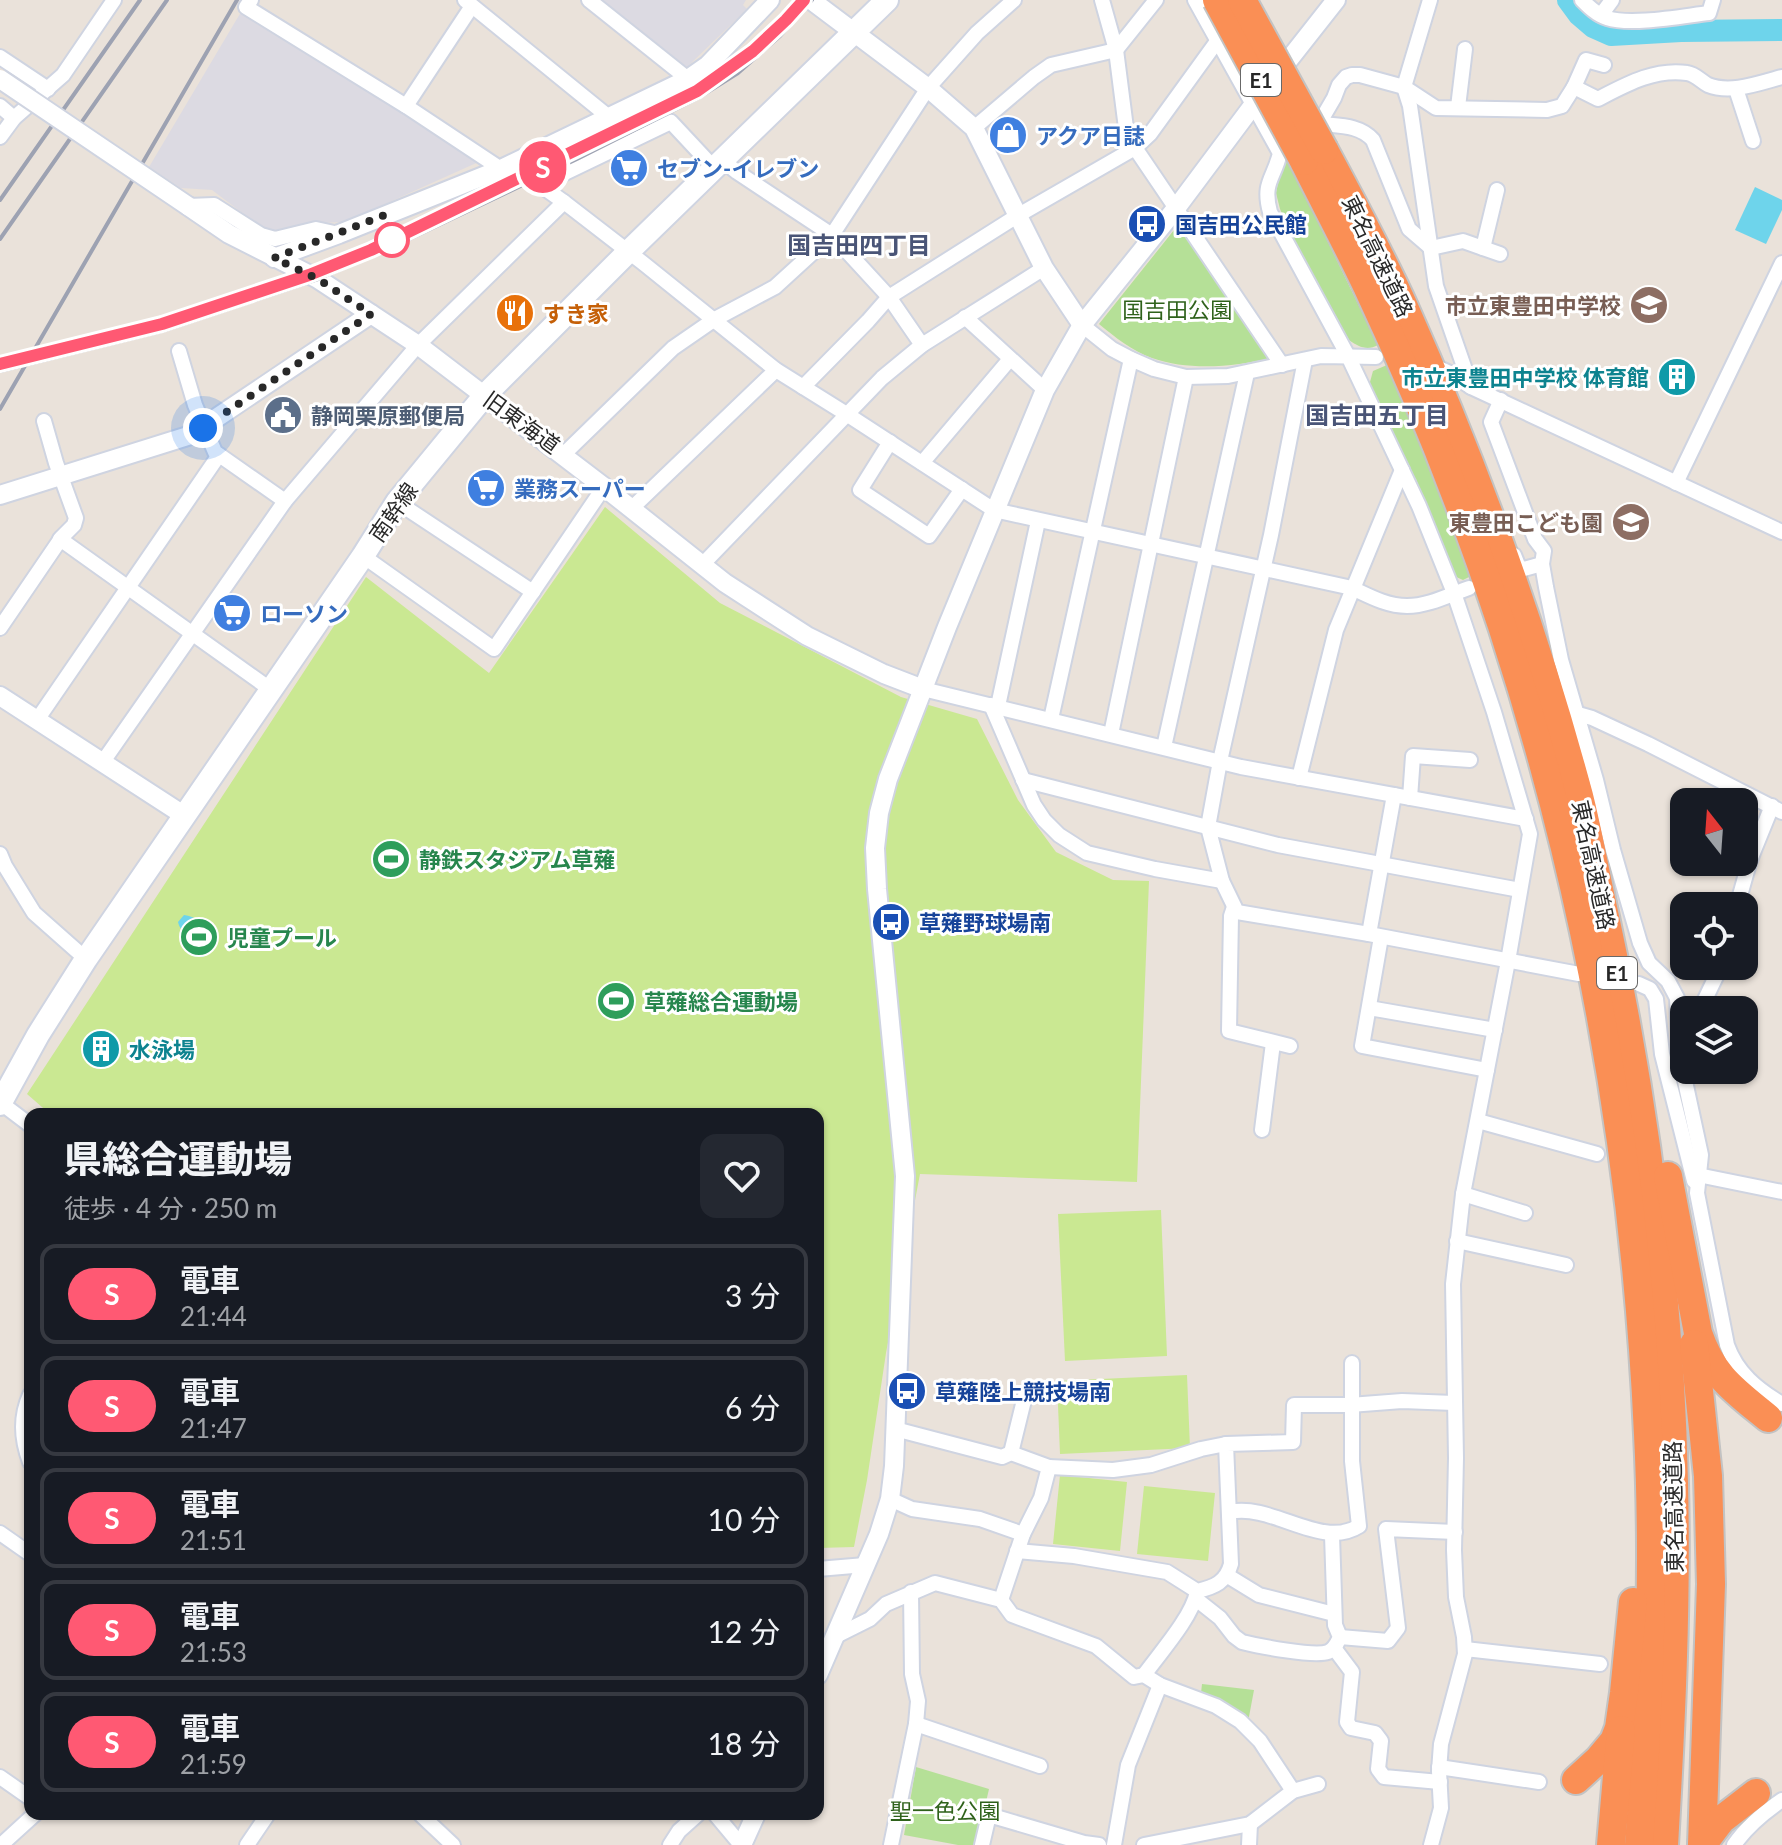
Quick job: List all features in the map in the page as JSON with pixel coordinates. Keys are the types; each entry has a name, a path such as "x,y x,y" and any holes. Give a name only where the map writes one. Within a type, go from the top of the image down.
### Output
{"highway":[{"name":"東名高速道路","path":"1217,0 1376,248 1404,306 1466,453 1527,621 1580,801 1633,1059 1650,1163 1661,1272 1674,1484 1671,1732 1664,1845"},
{"name":"東名高速道路","path":"1242,0 1309,144 1422,411 1473,542 1536,735 1568,856 1604,1026 1626,1177 1644,1371 1650,1485 1651,1605 1639,1845"},
{"path":"1580,801 1651,1076 1698,1333 1709,1361 1719,1376 1734,1391 1775,1411"},
{"path":"1682,1252 1691,1312 1708,1491 1711,1584 1702,1845"},
{"path":"1611,1845 1640,1512 1644,1371"},
{"path":"1576,1780 1614,1741 1624,1693"},
{"path":"1702,1845 1721,1820 1769,1796"}],"main road":[{"name":"南幹線","path":"0,1104 38,1035 86,959 397,502 485,395 887,0"}],"street":[{"path":"0,137 14,118 63,75 114,0"},
{"path":"251,0 246,7 501,169"},
{"path":"589,0 688,79"},
{"path":"274,258 501,169 688,79 708,65 770,0"},
{"path":"811,0 928,88 974,128 1044,268 1082,325 1112,349 1154,369 1186,377 1228,376 1321,356 1376,357"},
{"name":"旧東海道","path":"0,79 229,234 318,279 418,345 563,455 673,348 715,319 775,287 832,235 928,88 977,33 1014,0"},
{"path":"1102,0 1116,50 1127,136 1282,365"},
{"path":"974,128 1051,65 1116,50 1156,0"},
{"path":"1195,0 1280,153 1348,126 1367,134 1373,140 1409,229 1431,248"},
{"path":"1256,0 1289,58 1309,144 1397,268 1520,570 1542,564"},
{"path":"824,1662 879,1534 890,1499 905,1176 875,848 879,813 888,779 1045,390 1082,325 1336,0"},
{"path":"1430,0 1404,87 1410,106 1436,286 1471,387"},
{"path":"1582,0 1608,18 1634,21 1709,13 1713,0"},
{"path":"1601,15 1612,0"},
{"path":"406,106 468,3 610,118"},
{"path":"803,387 889,297 1017,216 1135,148 1150,134 1218,40"},
{"path":"1458,107 1465,49"},
{"path":"0,57 48,89"},
{"path":"1431,1845 1441,1808 1441,1744 1465,1649 1456,1597 1452,1302 1457,1241 1530,834 1454,593 1402,470 1348,356 1270,212 1266,197 1267,183 1309,144 1346,77 1360,75 1404,87 1436,108 1547,110 1562,106 1586,60 1604,65"},
{"path":"1574,87 1598,99 1652,75 1690,73 1710,86 1736,89 1782,77"},
{"path":"1736,89 1753,141"},
{"path":"0,106 14,118"},
{"path":"922,345 889,297 832,235 718,164 671,122 540,185 629,251 776,370 994,510 1352,588 1384,603 1406,606 1426,603 1469,588"},
{"path":"1483,248 1497,190"},
{"path":"102,763 285,501 418,345 564,202"},
{"path":"188,206 214,205 261,235 275,239 316,229 339,234"},
{"path":"1431,248 1463,241 1500,254"},
{"path":"1676,483 1776,290 1782,263"},
{"path":"702,565 882,378 922,345 1044,268"},
{"path":"0,495 176,441 203,428 371,314"},
{"path":"965,317 1045,390"},
{"path":"179,351 203,428 215,452 285,501"},
{"path":"922,463 1010,359"},
{"path":"1051,719 1131,359"},
{"path":"1305,360 1208,827 1222,881 1237,912 1579,974"},
{"path":"1439,368 1471,387 1782,532"},
{"path":"632,508 776,370"},
{"path":"1164,747 1247,373"},
{"path":"1111,734 1186,377"},
{"path":"1501,400 1491,422 1535,539 1544,551 1542,564 1561,660 1644,956 1668,981 1676,996"},
{"path":"0,628 76,518 44,421"},
{"path":"890,442 860,490 929,536 962,489"},
{"path":"37,720 219,455"},
{"path":"563,455 725,583 807,636 884,674 923,689 1220,761 1526,819"},
{"path":"1299,778 1336,630 1402,470"},
{"path":"363,556 494,649 604,487"},
{"path":"397,502 533,592"},
{"path":"1038,521 995,705 1034,805 1059,835 1087,853 1222,881"},
{"path":"60,539 270,689"},
{"path":"0,696 185,816"},
{"path":"1578,714 1648,744 1777,809 1750,860 1741,892"},
{"path":"1410,798 1413,756 1470,760"},
{"path":"1023,780 1278,845 1520,890"},
{"path":"1394,795 1382,864 1369,1008 1362,1046 1487,1070"},
{"path":"0,854 34,913 86,959"},
{"path":"1234,907 1231,916 1229,1031 1290,1046"},
{"path":"1639,984 1650,989 1656,999 1665,1069 1697,1193 1719,1315 1731,1356 1775,1411"},
{"path":"1369,1008 1495,1030"},
{"path":"1262,1130 1273,1043"},
{"path":"1685,1084 1700,1145 1697,1193"},
{"path":"0,1104 24,1121"},
{"path":"1478,1121 1597,1154"},
{"path":"1698,1175 1782,1192"},
{"path":"1463,1194 1525,1213"},
{"path":"1457,1241 1566,1265"},
{"path":"1230,1512 1252,1510 1332,1535 1359,1526 1352,1477 1352,1363"},
{"path":"1011,1453 1026,1392"},
{"path":"895,1429 1002,1457 1011,1453 1049,1467 1113,1470 1151,1465 1226,1444 1293,1442 1294,1405 1402,1401 1454,1403"},
{"path":"836,1636 870,1619 886,1604 935,1583 1001,1600 1012,1615 1096,1646 1134,1677 1144,1675 1188,1614 1197,1595 1228,1576 1231,1564 1226,1444"},
{"path":"1001,1600 1023,1534 1041,1498 1049,1467"},
{"path":"890,1499 912,1509 980,1519 1023,1534"},
{"path":"1017,1551 1074,1556 1167,1572 1197,1595 1242,1642 1314,1653 1328,1652 1337,1643 1388,1641 1398,1628 1386,1529 1455,1532"},
{"path":"0,1533 24,1550"},
{"path":"1332,1535 1337,1643 1352,1672 1347,1722 1351,1728 1375,1733 1381,1741 1378,1769 1384,1777 1439,1774 1539,1782"},
{"path":"824,1568 865,1565"},
{"path":"1228,1576 1259,1595 1334,1614"},
{"path":"891,1845 918,1701 912,1674 911,1592"},
{"path":"1465,1649 1600,1664"},
{"path":"1144,1675 1160,1685 1216,1706 1240,1721 1260,1741 1293,1791"},
{"path":"1114,1845 1128,1765 1160,1685"},
{"path":"916,1724 1040,1766"},
{"path":"0,1777 24,1794"},
{"path":"1144,1845 1250,1824 1293,1791 1318,1784"},
{"path":"1734,1845 1757,1819 1769,1796"},
{"path":"982,1845 989,1815 1099,1845"},
{"path":"1,1845 28,1820"},
{"path":"247,1845 264,1820"},
{"path":"426,1820 453,1845"},
{"path":"670,1845 691,1820"},
{"path":"724,1820 742,1845"},
{"path":"742,1845 753,1820"},
{"path":"1249,1845 1250,1824"}],"shaded area":[{"path":"596,0 746,0 743,5 747,9 688,66 680,67"},
{"path":"241,12 483,160 345,222 315,223 269,233 212,190 181,188 149,167"}],"green space":[{"path":"1288,160 1378,345 1363,347 1349,340 1290,232 1276,193 1282,163"},
{"name":"国吉田公園","path":"1178,225 1183,226 1271,358 1242,364 1181,365 1138,352 1099,324"},
{"path":"1387,365 1438,484 1471,576 1463,580 1451,571 1416,479 1406,465 1371,392 1373,371"},
{"name":"草薙総合運動場","path":"605,507 720,603 901,697 977,719 1018,800 1056,852 1113,880 1149,881 1137,1182 920,1174 854,1547 824,1548 824,1108 43,1108 27,1094 366,577 489,673"},
{"path":"1161,1210 1167,1356 1065,1361 1058,1214"},
{"path":"1187,1375 1190,1448 1060,1454 1057,1381"},
{"path":"1060,1475 1127,1482 1120,1551 1053,1544"},
{"path":"1144,1486 1215,1493 1208,1561 1137,1554"},
{"path":"1202,1684 1254,1690 1248,1722 1228,1706 1201,1693"},
{"name":"聖一色公園","path":"916,1767 989,1789 976,1845 958,1845 904,1835"}],"water":[{"path":"1755,187 1782,200 1782,210 1766,244 1735,230"},
{"name":"児童プール","path":"184,915 199,920 208,930 211,943 203,957 191,953 178,922"}],"waterway":[{"path":"1568,0 1593,27 1611,35 1782,30"}],"railway":[{"path":"0,200 140,0"},
{"path":"0,239 167,0"},
{"path":"0,409 237,0"},
{"path":"0,371 165,330 318,279 399,244 698,98 738,73 780,36 812,0"}],"train":[{"name":"S","path":"0,364 162,324 309,275 371,250 697,91 753,51 804,0"}],"place":[{"name":"アクア日誌","path":"1008,135"},
{"name":"セブン-イレブン","path":"629,168"},
{"name":"国吉田公民館","path":"1147,224"},
{"name":"市立東豊田中学校","path":"1649,305"},
{"name":"すき家","path":"515,313"},
{"name":"市立東豊田中学校 体育館","path":"1677,377"},
{"name":"静岡栗原郵便局","path":"283,415"},
{"name":"業務スーパー","path":"486,488"},
{"name":"東豊田こども園","path":"1631,522"},
{"name":"ローソン","path":"232,613"},
{"name":"静鉄スタジアム草薙","path":"391,859"},
{"name":"草薙野球場南","path":"891,922"},
{"name":"児童プール","path":"199,937"},
{"name":"草薙総合運動場","path":"616,1001"},
{"name":"水泳場","path":"101,1049"},
{"name":"草薙陸上競技場南","path":"907,1391"}],"district":[{"name":"国吉田四丁目","path":"859,244"},
{"name":"国吉田五丁目","path":"1377,414"}],"route":[{"path":"203,428 371,314 318,279 274,258 385,215 392,240"}]}
